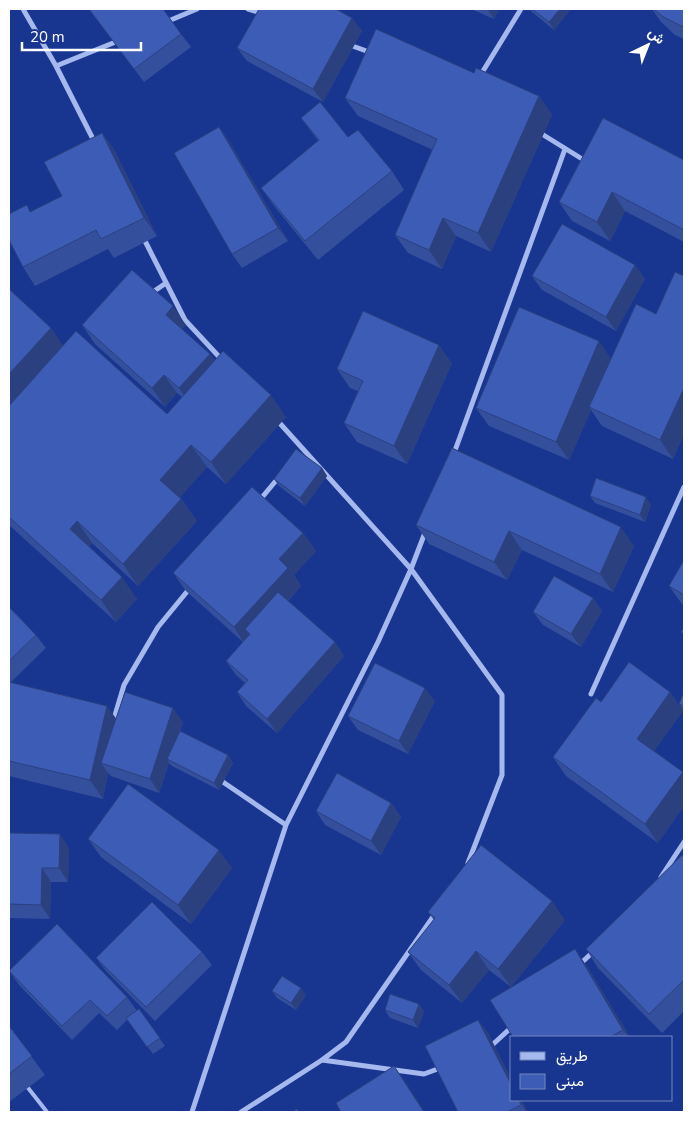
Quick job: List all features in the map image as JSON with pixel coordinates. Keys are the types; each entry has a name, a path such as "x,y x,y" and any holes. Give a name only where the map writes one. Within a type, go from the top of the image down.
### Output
{"street":[{"path":"23,9 56,66 96,144"},
{"path":"162,23 198,9"},
{"path":"248,9 267,16"},
{"path":"477,81 521,9"},
{"path":"56,66 127,37"},
{"path":"342,42 379,56"},
{"path":"534,129 591,164"},
{"path":"449,466 565,149"},
{"path":"140,231 185,320 226,364"},
{"path":"142,300 166,283"},
{"path":"272,414 412,569 502,695 502,775 466,870"},
{"path":"297,455 303,448"},
{"path":"254,508 285,470"},
{"path":"591,694 684,488"},
{"path":"192,1112 286,825 378,642 412,569 428,522"},
{"path":"112,727 124,685 158,628 194,582"},
{"path":"217,778 286,825"},
{"path":"658,880 684,842"},
{"path":"240,1112 322,1060 346,1042 439,909"},
{"path":"574,970 602,944"},
{"path":"482,1054 517,1022"},
{"path":"322,1060 424,1074 449,1065"}],"lane":[{"path":"20,1077 48,1112"}],"building":[{"path":"89,9 163,9 181,34 134,69"},
{"path":"259,9 336,9 352,18 313,89 237,48"},
{"path":"532,9 560,9 549,22"},
{"path":"654,9 684,9 684,26 662,16"},
{"path":"376,29 474,73 476,68 539,96 478,233 443,218 429,250 395,235 437,139 345,98"},
{"path":"320,102 348,137 358,130 392,171 305,241 261,188 319,140 301,118"},
{"path":"603,118 684,160 684,230 612,192 597,222 559,202"},
{"path":"219,127 278,228 232,254 174,153"},
{"path":"102,133 144,218 101,239 96,230 23,267 9,240 9,214 27,205 30,212 62,196 44,162"},
{"path":"562,224 635,265 606,317 532,276"},
{"path":"132,270 173,306 166,315 210,354 179,388 164,375 152,388 82,325"},
{"path":"675,272 684,276 684,388 660,440 589,407 636,304 656,314"},
{"path":"9,289 51,328 9,374"},
{"path":"519,307 599,341 556,442 476,408"},
{"path":"363,311 439,345 394,446 344,423 363,381 337,369"},
{"path":"76,331 167,414 223,351 271,395 211,462 191,445 160,480 181,499 123,564 77,521 70,529 122,577 101,600 9,517 9,406"},
{"path":"452,448 621,527 600,574 509,531 494,562 416,525"},
{"path":"296,449 322,468 300,498 274,479"},
{"path":"596,478 646,497 640,515 590,496"},
{"path":"252,487 303,533 279,559 288,568 234,627 173,573"},
{"path":"684,560 684,595 669,586"},
{"path":"554,576 593,598 571,634 533,612"},
{"path":"278,592 335,642 267,719 237,692 248,680 226,661 250,634 245,629"},
{"path":"9,607 36,635 9,661"},
{"path":"629,662 670,692 637,739 683,772 645,824 553,757 596,698 601,702"},
{"path":"375,663 425,688 399,741 348,716"},
{"path":"9,682 107,706 90,780 9,761"},
{"path":"125,692 173,708 150,779 101,763"},
{"path":"684,692 684,706 679,704"},
{"path":"180,731 228,755 214,783 167,759"},
{"path":"337,773 391,803 371,841 316,811"},
{"path":"128,784 219,850 178,905 88,839"},
{"path":"9,833 60,834 59,868 42,868 41,905 9,904"},
{"path":"481,845 552,901 498,969 476,951 449,985 408,952 435,918 428,912"},
{"path":"682,855 684,858 684,980 649,1014 586,949"},
{"path":"152,902 202,952 146,1007 96,958"},
{"path":"57,924 127,997 107,1016 90,1000 62,1026 9,971"},
{"path":"575,949 623,1030 612,1036 512,1036 490,1000"},
{"path":"282,976 301,988 291,1003 272,991"},
{"path":"390,994 419,1004 413,1020 385,1010"},
{"path":"139,1009 160,1038 147,1047 126,1018"},
{"path":"478,1020 510,1082 510,1101 519,1101 521,1105 507,1112 458,1112 425,1046"},
{"path":"9,1026 32,1056 9,1074"},
{"path":"394,1066 424,1112 341,1112 336,1103"}]}
